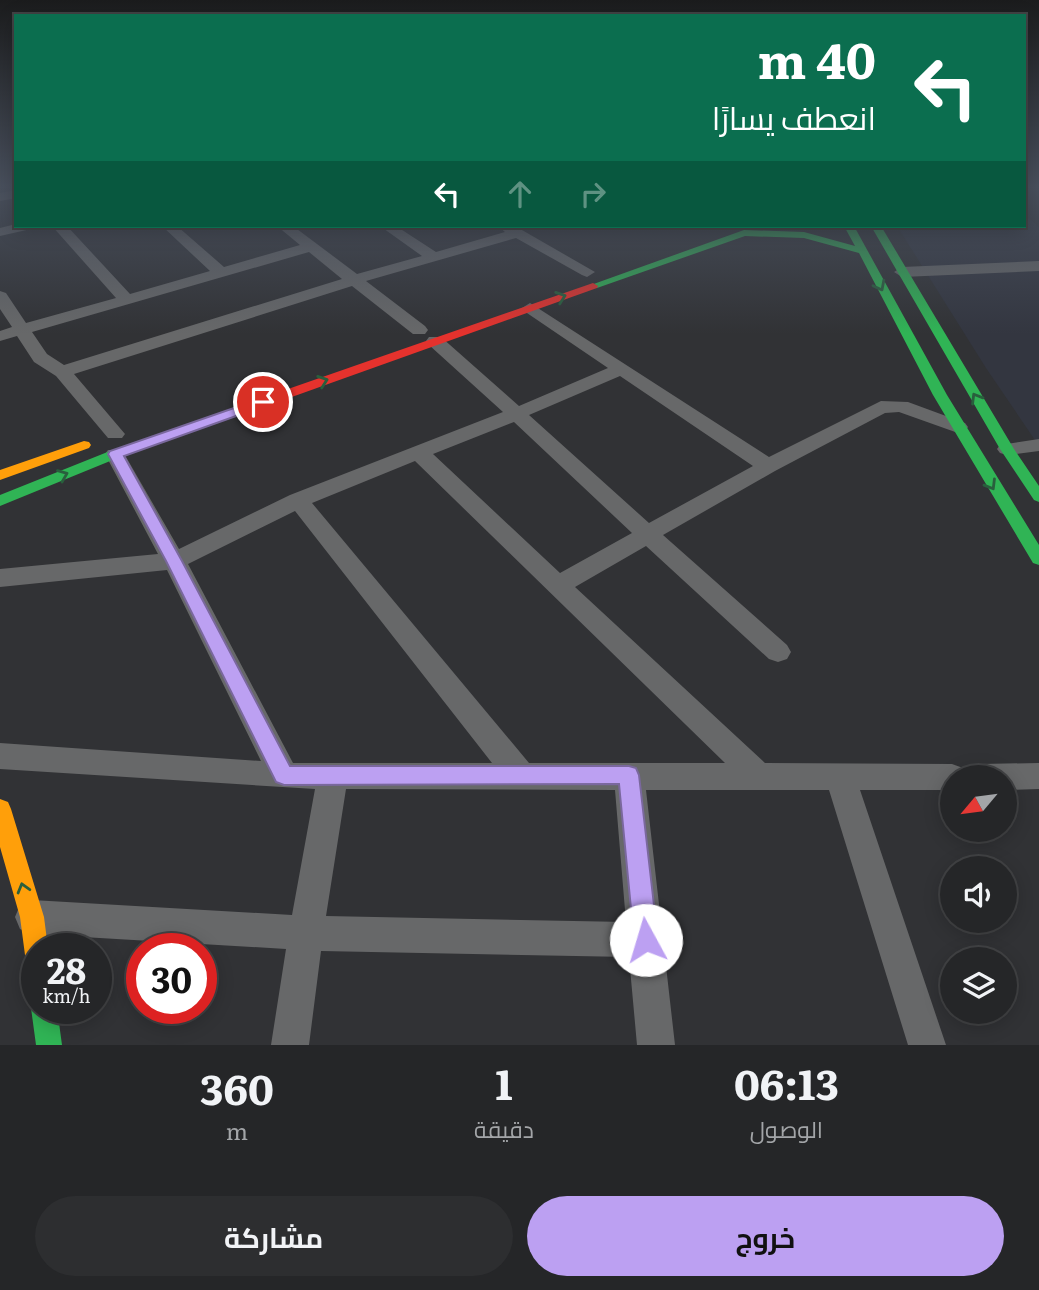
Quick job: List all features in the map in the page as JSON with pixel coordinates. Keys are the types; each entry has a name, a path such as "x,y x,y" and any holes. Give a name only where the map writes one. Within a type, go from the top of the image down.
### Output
{"main road":[{"path":"0,475 120,439 426,331 474,311 692,237"},
{"path":"426,331 489,322 710,237"},
{"path":"818,237 862,251"},
{"path":"855,237 958,427 1039,559"},
{"path":"882,237 1006,449 1039,497"},
{"path":"474,311 489,322"},
{"path":"914,348 946,348"},
{"path":"0,501 120,439"},
{"path":"0,809 32,917 34,933"},
{"path":"46,1024 49,1045"}],"street":[{"path":"69,237 127,300"},
{"path":"181,237 221,273"},
{"path":"298,237 426,331 645,535 778,652"},
{"path":"403,237 434,257"},
{"path":"62,372 434,257 490,237"},
{"path":"525,237 587,272"},
{"path":"0,336 311,247"},
{"path":"902,272 1039,266"},
{"path":"0,296 40,358 62,372 120,439 174,561 284,776"},
{"path":"530,308 768,466"},
{"path":"0,578 174,561 298,500 417,451 518,414 622,369"},
{"path":"558,585 768,466 885,405 901,406 958,427"},
{"path":"1006,449 1039,446"},
{"path":"417,451 757,775"},
{"path":"298,500 520,775"},
{"path":"0,756 284,776 940,777"},
{"path":"629,775 656,1045"},
{"path":"290,1045 333,776"},
{"path":"1017,776 1039,776"},
{"path":"841,779 927,1045"},
{"path":"32,917 306,933 646,940"}],"shaded area":[{"path":"904,237 1039,237 1039,446 986,368"}],"traffic: fast":[{"path":"593,286 733,237"},
{"path":"810,237 862,251"},
{"path":"855,237 940,395 1039,559"},
{"path":"882,237 1007,449 1039,497"},
{"path":"0,501 115,454 270,400"},
{"path":"46,1024 49,1045"}],"traffic: slow":[{"path":"0,475 84,445"},
{"path":"0,809 32,917 34,933"}],"traffic: jam":[{"path":"270,400 593,286"}],"route":[{"path":"263,402 115,454 174,561 284,776 629,775 646,940"}]}
